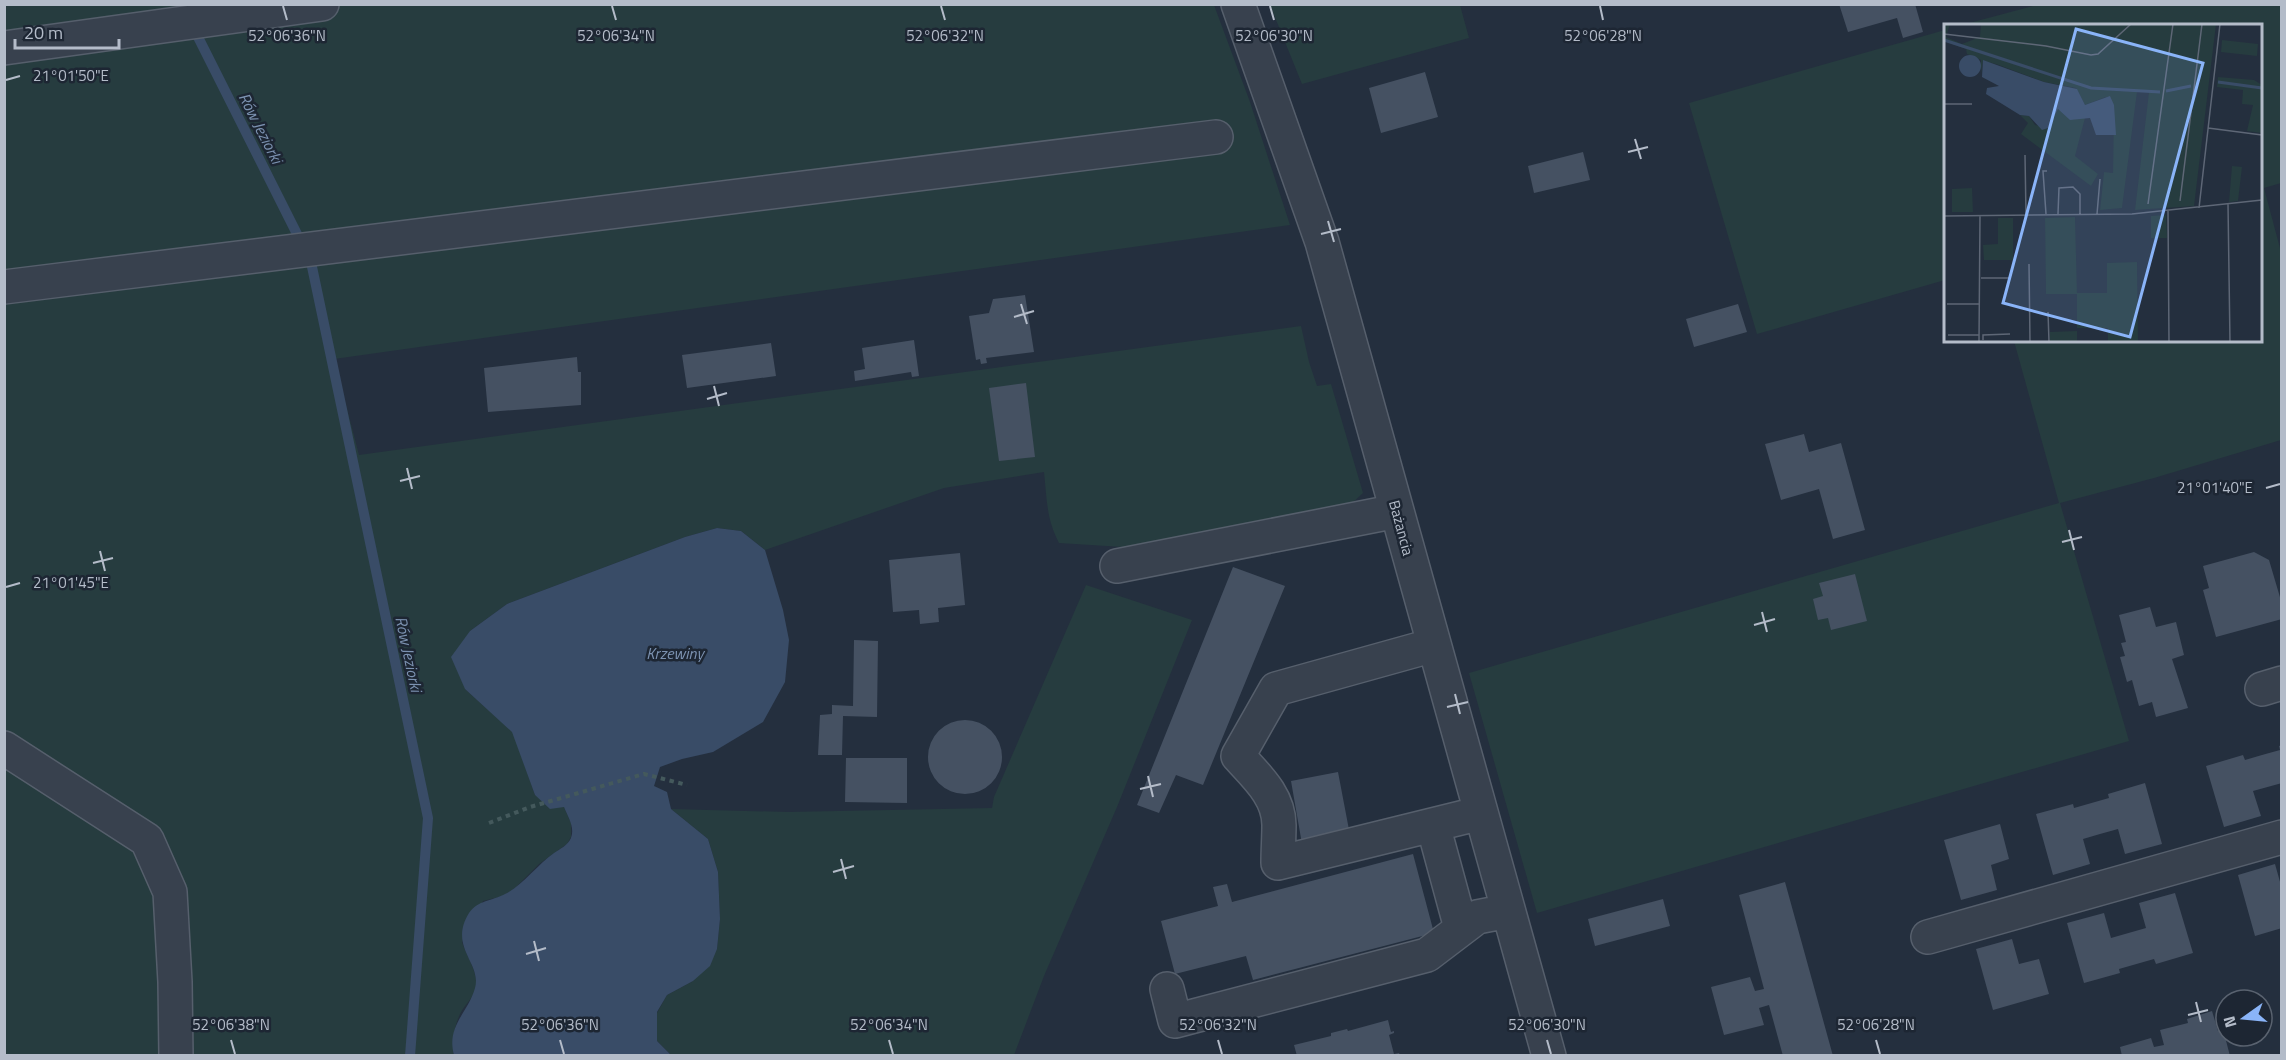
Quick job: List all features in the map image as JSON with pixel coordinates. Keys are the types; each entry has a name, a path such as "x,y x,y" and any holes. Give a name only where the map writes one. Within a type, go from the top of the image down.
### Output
{"street":[{"path":"4,48 322,4"},
{"name":"Bażancia","path":"1238,4 1322,242 1549,1056"},
{"path":"4,287 1216,137"},
{"path":"1117,566 1397,511"},
{"path":"1434,645 1276,689 1238,756 1266,786 1274,803 1279,822 1278,863 1481,813"},
{"path":"4,748 147,840 170,892 176,1056"},
{"path":"1433,825 1461,928"},
{"path":"1928,937 2282,837"},
{"path":"1167,989 1175,1021 1427,955 1477,917 1508,910"}],"path":[{"path":"489,823 530,807 644,774 687,785"}],"green space":[{"path":"5,5 1214,5 1250,102 1290,225 334,359 359,455 1301,326 1317,386 1331,384 1363,493 1348,507 1139,548 1059,543 1049,517 1044,472 944,488 765,550 741,531 717,528 685,537 507,604 470,631 465,689 513,732 535,795 564,807 571,823 571,837 567,844 539,864 515,888 503,896 483,901 462,942 474,969 476,986 457,1023 453,1040 454,1055 5,1056"},
{"path":"1270,5 1460,5 1469,38 1302,84"},
{"path":"2037,5 2281,5 2281,183 2264,188 2281,252 2281,440 2060,503 2129,741 1537,913 1469,673 2059,503 2014,342 2262,342 2262,24 1966,24"},
{"path":"1944,30 1944,280 1757,334 1689,103"},
{"path":"1086,585 1192,620 1117,807 1044,976 1014,1055 671,1055 657,1041 657,1013 667,995 693,981 717,949 720,919 718,872 708,839 671,809 788,812 992,808 994,797"}],"water":[{"name":"Krzewiny","path":"717,528 741,531 765,550 783,610 789,640 785,682 763,722 713,752 660,767 654,786 667,792 671,809 708,839 718,872 720,919 717,949 710,966 693,981 667,995 657,1012 657,1041 671,1055 454,1055 452,1045 455,1028 472,997 476,979 462,936 469,913 477,906 505,894 518,885 568,843 572,830 564,807 550,809 535,795 512,732 465,689 451,657 470,631 507,604 685,537"}],"building":[{"path":"1839,4 1915,4 1923,32 1903,38 1897,18 1848,32"},
{"path":"1425,72 1438,117 1381,133 1369,88"},
{"path":"1583,152 1590,180 1534,193 1528,166"},
{"path":"1025,295 1034,352 986,358 987,363 981,364 980,359 976,360 969,316 989,313 993,299"},
{"path":"1738,304 1747,332 1694,347 1686,319"},
{"path":"914,340 919,376 912,377 911,372 855,381 854,371 865,369 862,348"},
{"path":"771,343 776,376 687,388 682,355"},
{"path":"577,357 578,372 581,372 581,405 488,412 484,368"},
{"path":"1026,383 1035,457 999,461 989,388"},
{"path":"1804,434 1809,452 1841,443 1865,530 1833,539 1819,489 1781,500 1765,444"},
{"path":"2254,552 2269,560 2282,604 2282,619 2216,637 2203,590 2209,588 2203,566"},
{"path":"960,553 965,605 938,608 939,622 920,624 919,610 893,612 889,560"},
{"path":"1233,567 1285,586 1203,785 1176,775 1159,813 1137,805"},
{"path":"1855,574 1867,621 1831,630 1828,618 1818,620 1813,599 1823,596 1819,583"},
{"path":"2150,607 2156,627 2176,622 2184,655 2172,659 2188,708 2156,717 2152,702 2139,706 2132,680 2127,682 2120,657 2125,656 2121,643 2126,642 2119,615"},
{"path":"854,640 878,641 877,717 843,716 842,755 818,755 820,715 832,714 832,705 853,706"},
{"path":"958,720 972,720 986,726 996,736 1002,750 1002,764 996,778 986,788 972,794 958,794 944,788 934,778 928,764 928,750 934,736 944,726"},
{"path":"2282,745 2282,783 2253,791 2261,816 2224,827 2206,766 2243,755 2245,760 2280,750 2279,746"},
{"path":"846,758 907,758 907,803 845,802"},
{"path":"1338,772 1350,835 1302,844 1291,781"},
{"path":"2145,783 2162,844 2125,854 2118,829 2100,834 2083,839 2090,864 2053,875 2036,814 2073,804 2074,808 2109,798 2108,794"},
{"path":"2000,824 2009,859 1991,865 1997,890 1961,900 1944,840"},
{"path":"1413,854 1434,933 1253,980 1246,956 1175,974 1161,921 1218,906 1213,887 1227,884 1232,902"},
{"path":"2275,864 2282,889 2282,928 2255,936 2238,875"},
{"path":"1785,882 1833,1056 1783,1056 1769,1005 1759,1008 1764,1025 1724,1035 1711,987 1750,977 1755,991 1764,989 1739,895"},
{"path":"2175,893 2193,953 2156,964 2154,959 2119,969 2120,973 2084,983 2067,923 2104,913 2111,938 2146,928 2139,903"},
{"path":"1663,899 1670,926 1595,946 1588,919"},
{"path":"2012,939 2019,964 2039,959 2049,994 1993,1010 1976,949"},
{"path":"2212,1011 2214,1048 2228,1048 2230,1056 2122,1056 2120,1047 2151,1038 2154,1047 2164,1045 2160,1030 2188,1023 2187,1019"},
{"path":"1388,1020 1391,1032 1394,1031 1389,1035 1394,1054 1399,1053 1400,1055 1297,1056 1294,1045 1331,1036 1331,1033 1347,1029 1348,1031"}],"waterway":[{"name":"Rów Jeziorki","path":"197,35 297,234"},
{"name":"Rów Jeziorki","path":"311,262 428,818 410,1056"}]}
